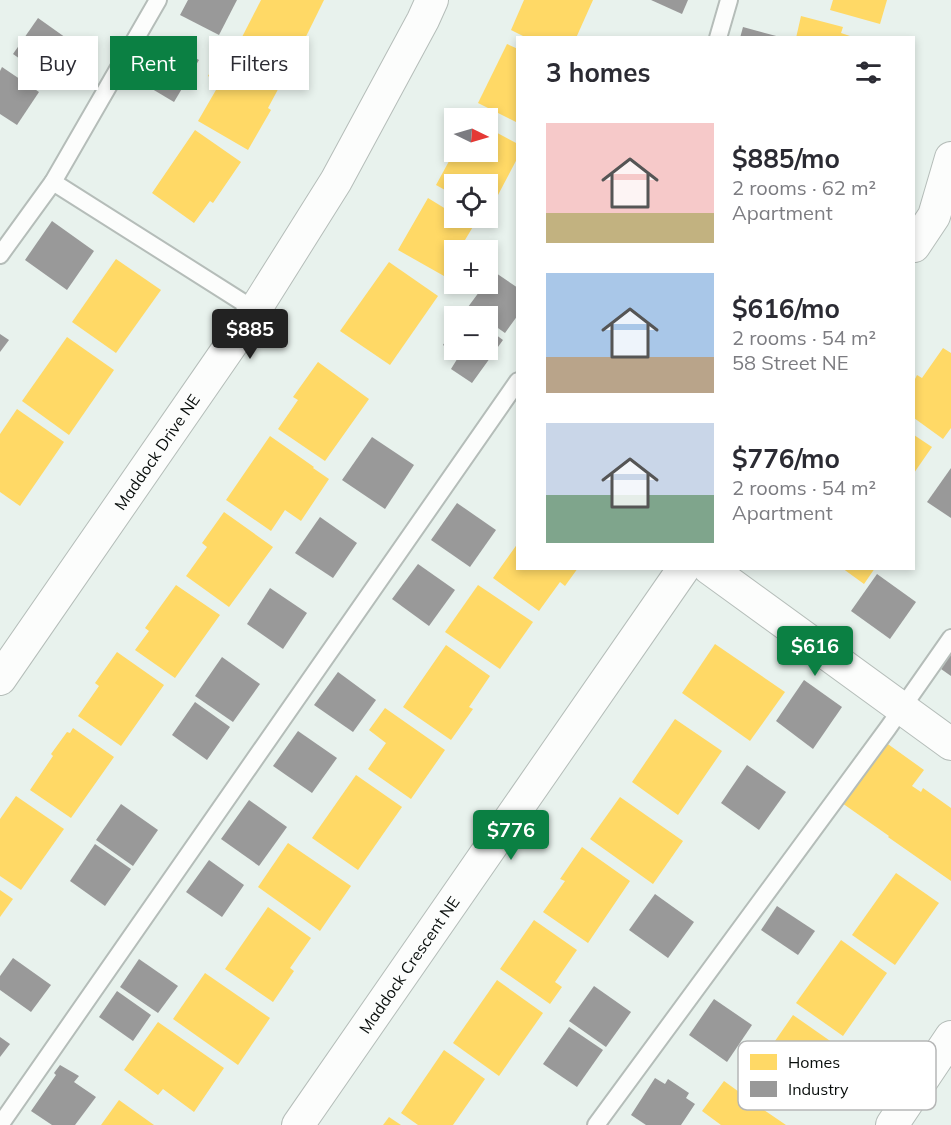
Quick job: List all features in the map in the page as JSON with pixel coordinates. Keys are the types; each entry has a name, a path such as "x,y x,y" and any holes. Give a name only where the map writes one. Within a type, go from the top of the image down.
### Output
{"street":[{"name":"Maddock Drive NE","path":"0,680 255,310 336,181 432,0"},
{"path":"915,244 934,216 951,158"},
{"name":"Maddock Crescent NE","path":"298,1125 683,570"},
{"path":"712,570 951,744"},
{"path":"936,1059 951,1037"},
{"path":"892,1125 902,1110"}],"lane":[{"path":"0,255 53,182 158,0"},
{"path":"719,36 729,0"},
{"path":"53,182 255,310"},
{"path":"0,1125 516,384"},
{"path":"596,1125 902,709 951,638"}],"building: Homes":[{"path":"261,0 324,0 306,36 243,36"},
{"path":"524,0 593,0 577,36 523,36 511,30"},
{"path":"833,0 887,0 880,24 830,10"},
{"path":"801,16 843,27 841,33 850,36 796,36"},
{"path":"507,44 516,48 516,122 498,113 498,108 488,108 478,103"},
{"path":"216,90 278,90 268,108 271,110 248,150 198,121"},
{"path":"195,130 241,162 213,203 210,201 194,223 152,193"},
{"path":"498,133 516,143 516,161 498,195 498,174 444,174 444,189 436,185 449,162 498,162"},
{"path":"428,198 444,208 444,228 472,228 465,240 444,240 444,276 398,250"},
{"path":"116,259 161,290 116,353 72,322"},
{"path":"389,262 438,296 390,365 340,331"},
{"path":"67,337 114,370 69,435 22,401"},
{"path":"943,348 951,353 951,428 943,439 915,419 915,379 917,375 922,378"},
{"path":"318,362 369,399 325,461 278,429 298,400 293,397"},
{"path":"17,409 64,442 20,506 0,492 0,434"},
{"path":"270,436 329,479 301,521 285,510 271,531 226,500"},
{"path":"915,436 932,447 915,472"},
{"path":"224,512 273,547 229,607 186,576 207,547 202,543"},
{"path":"516,546 516,570 577,570 565,586 560,582 539,611 493,578"},
{"path":"845,570 874,570 864,584"},
{"path":"176,585 220,615 175,678 135,650 149,631 145,628"},
{"path":"478,585 533,622 500,669 445,632"},
{"path":"715,644 785,692 750,741 682,693"},
{"path":"446,645 490,676 469,707 473,709 451,740 403,707"},
{"path":"117,652 164,685 121,746 78,716 99,686 95,683"},
{"path":"385,708 445,750 411,799 368,769 386,743 369,730"},
{"path":"675,719 722,751 678,815 632,782"},
{"path":"73,728 114,757 71,818 30,790 53,756 51,754 67,732 70,733"},
{"path":"885,742 924,770 912,786 921,792 923,788 951,808 951,881 842,803"},
{"path":"356,775 402,807 358,870 312,838"},
{"path":"16,796 64,829 21,890 0,876 0,819"},
{"path":"620,797 683,841 653,884 590,839"},
{"path":"288,843 351,886 320,931 258,887"},
{"path":"582,847 630,881 588,943 543,912 565,881 560,879"},
{"path":"896,873 939,903 895,965 852,935"},
{"path":"0,890 13,899 0,917"},
{"path":"268,907 311,938 290,968 294,971 273,1002 225,969"},
{"path":"534,920 577,950 555,982 562,987 550,1004 500,969"},
{"path":"841,940 887,973 843,1036 796,1003"},
{"path":"205,973 270,1018 238,1065 173,1019"},
{"path":"497,980 543,1013 499,1076 453,1043"},
{"path":"793,1015 830,1041 775,1041"},
{"path":"158,1022 224,1068 194,1112 163,1089 158,1095 124,1070"},
{"path":"444,1050 485,1079 453,1125 418,1125 401,1113"},
{"path":"724,1081 738,1091 738,1110 764,1110 786,1125 721,1125 702,1111"},
{"path":"119,1100 154,1125 101,1125"},
{"path":"389,1117 401,1125 383,1125"}],"building: Industry":[{"path":"188,0 237,0 219,35 180,15"},
{"path":"651,0 688,0 682,14"},
{"path":"38,18 63,36 26,36"},
{"path":"743,27 776,36 741,36"},
{"path":"18,47 18,58 13,54"},
{"path":"2,67 18,78 18,90 39,92 17,125 0,114 0,71"},
{"path":"154,90 181,90 174,102"},
{"path":"52,221 94,251 67,290 25,260"},
{"path":"498,274 516,287 516,318 505,333 498,328 498,306 469,306 478,294 498,294"},
{"path":"0,334 9,340 0,352"},
{"path":"498,336 503,340 498,347"},
{"path":"457,360 489,360 472,383 451,369"},
{"path":"372,437 414,465 385,509 342,480"},
{"path":"951,468 951,518 927,502"},
{"path":"457,503 496,530 470,567 431,540"},
{"path":"320,517 357,543 333,578 295,553"},
{"path":"418,564 455,590 429,626 392,599"},
{"path":"877,574 916,602 890,639 851,611"},
{"path":"270,588 307,613 283,649 247,624"},
{"path":"951,654 951,676 941,669"},
{"path":"222,657 260,684 233,722 195,696"},
{"path":"338,672 376,700 353,732 314,705"},
{"path":"804,680 842,707 813,749 776,721"},
{"path":"195,702 230,727 207,760 172,735"},
{"path":"298,731 337,758 312,793 273,766"},
{"path":"747,765 786,792 759,830 721,803"},
{"path":"249,800 287,827 259,866 221,839"},
{"path":"121,804 158,830 133,866 96,840"},
{"path":"95,844 131,869 105,906 70,881"},
{"path":"209,860 244,885 222,917 186,892"},
{"path":"655,894 694,922 668,958 629,930"},
{"path":"777,906 815,931 798,955 761,930"},
{"path":"13,958 51,985 31,1012 0,990 0,976"},
{"path":"139,959 178,986 158,1013 120,987"},
{"path":"594,986 631,1012 606,1047 569,1021"},
{"path":"117,991 151,1015 133,1041 99,1017"},
{"path":"714,999 752,1025 741,1041 738,1041 738,1046 727,1062 689,1035"},
{"path":"569,1027 603,1050 577,1087 543,1064"},
{"path":"0,1037 10,1044 0,1057"},
{"path":"60,1065 79,1076 74,1082 96,1097 75,1125 52,1125 31,1111 56,1075 54,1073"},
{"path":"655,1078 665,1084 668,1079 689,1093 686,1098 695,1104 681,1125 646,1125 631,1115"}]}
